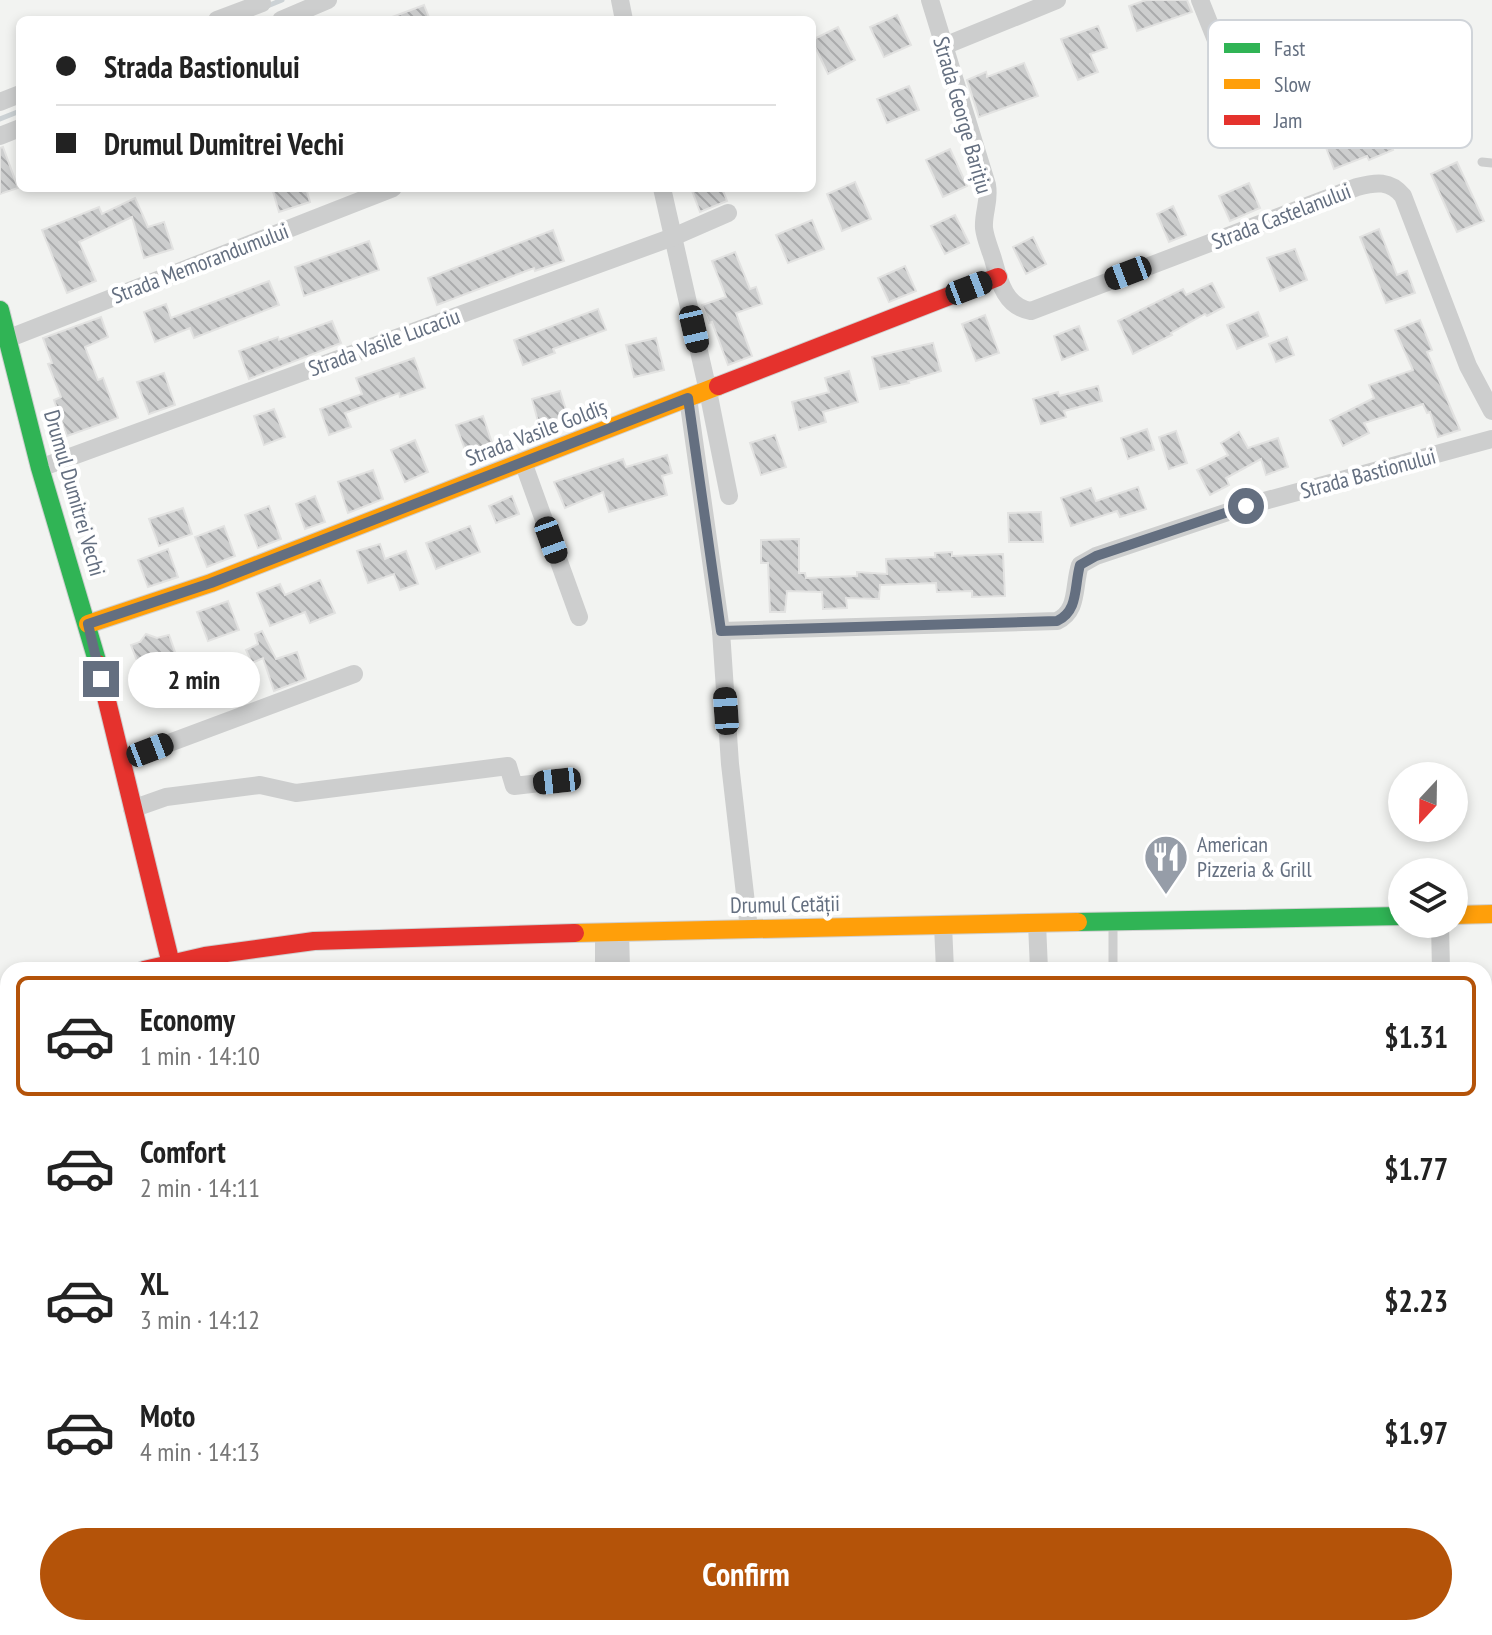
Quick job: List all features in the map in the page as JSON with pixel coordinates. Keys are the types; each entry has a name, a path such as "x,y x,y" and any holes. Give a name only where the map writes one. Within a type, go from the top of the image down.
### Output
{"main road":[{"name":"Strada Vasile Goldiș","path":"88,624 211,583 998,277"},
{"name":"Drumul Dumitrei Vechi","path":"0,310 40,468 88,624 170,962"},
{"path":"1468,915 1492,914"},
{"name":"Drumul Cetății","path":"186,962 205,956 314,941 1388,916"}],"street":[{"path":"290,16 328,0"},
{"name":"Strada George Barițiu","path":"930,0 987,185 990,201 984,229 998,277"},
{"path":"944,46 1057,0"},
{"path":"1200,0 1208,20"},
{"path":"228,16 262,3"},
{"name":"Strada Castelanului","path":"998,277 1011,302 1031,311 1357,187 1375,182 1389,184 1403,196 1468,366 1492,411"},
{"name":"Strada Memorandumului","path":"7,339 383,192"},
{"path":"663,192 729,496"},
{"name":"Strada Vasile Lucaciu","path":"40,468 673,237 728,213"},
{"path":"688,398 721,631 730,764 749,929"},
{"name":"Strada Bastionului","path":"721,631 1057,621 1067,616 1075,601 1080,565 1096,556 1246,506 1492,439"},
{"path":"523,462 579,617"},
{"path":"121,761 354,674"},
{"path":"132,809 166,797 260,785 296,793 508,766 514,786 557,781"},
{"path":"1037,923 1039,962"},
{"path":"943,925 945,962"},
{"path":"606,962 612,932"},
{"path":"612,932 619,962"},
{"path":"1440,938 1441,962"}],"lane":[{"path":"1113,921 1113,962"}],"building":[{"path":"1146,0 1187,0 1192,12 1137,31 1129,6"},
{"path":"424,5 428,16 395,16"},
{"path":"897,15 911,45 884,57 870,27"},
{"path":"1098,26 1107,48 1090,54 1098,72 1078,80 1061,39"},
{"path":"838,27 855,60 828,74 816,48 816,38"},
{"path":"1024,63 1038,96 979,117 967,80 986,72 987,77"},
{"path":"909,86 919,110 887,123 877,99"},
{"path":"3,147 16,189 0,194 0,148"},
{"path":"1326,148 1393,150 1369,160 1367,156 1334,169"},
{"path":"950,149 967,186 943,197 926,160"},
{"path":"1457,162 1484,221 1457,232 1431,174"},
{"path":"855,182 871,219 842,231 827,194"},
{"path":"1249,183 1260,208 1230,221 1219,196"},
{"path":"273,192 307,192 310,202 279,212"},
{"path":"692,192 724,192 727,201 700,212"},
{"path":"135,198 148,227 164,222 173,249 144,258 132,217 79,242 96,281 67,293 42,230 99,207 102,214"},
{"path":"1173,206 1186,235 1169,242 1157,214"},
{"path":"955,215 969,243 945,254 931,226"},
{"path":"812,220 824,249 788,263 776,235"},
{"path":"1379,229 1397,275 1407,271 1415,293 1386,303 1360,237"},
{"path":"553,230 564,261 535,271 534,268 437,305 428,278"},
{"path":"1033,237 1046,264 1026,274 1013,247"},
{"path":"369,241 379,270 304,296 295,267"},
{"path":"1295,249 1307,280 1280,291 1267,258"},
{"path":"735,252 750,289 756,287 762,304 736,313 752,356 728,365 712,322 709,323 702,305 726,297 712,261"},
{"path":"905,266 916,291 889,302 878,278"},
{"path":"269,281 279,305 194,338 190,328 155,342 144,312 166,304 171,318"},
{"path":"1212,283 1224,307 1207,316 1205,314 1133,354 1118,321 1183,289 1186,295"},
{"path":"598,309 606,330 553,349 555,353 523,365 514,340"},
{"path":"1258,312 1268,336 1237,349 1227,325"},
{"path":"985,315 999,353 976,361 962,324"},
{"path":"101,317 108,337 85,347 98,380 103,378 118,418 67,436 54,400 61,397 48,364 52,363 43,338"},
{"path":"1420,320 1432,350 1427,352 1460,430 1438,437 1430,412 1427,413 1423,404 1364,423 1369,433 1343,446 1330,420 1374,398 1369,385 1413,370 1395,330"},
{"path":"332,321 341,343 249,379 239,351"},
{"path":"1079,326 1088,350 1062,360 1054,336"},
{"path":"1287,337 1294,355 1276,362 1269,344"},
{"path":"656,338 664,370 634,377 626,345"},
{"path":"933,343 941,371 909,383 880,389 872,357"},
{"path":"414,358 425,388 400,397 399,393 345,413 351,427 329,435 320,409 362,394 356,378"},
{"path":"849,371 858,402 823,412 826,422 799,430 792,402 829,392 825,378"},
{"path":"164,373 175,405 149,414 137,382"},
{"path":"1098,386 1102,401 1064,411 1066,417 1041,424 1033,399"},
{"path":"560,391 568,416 539,425 532,399"},
{"path":"274,409 285,437 264,445 254,416"},
{"path":"483,416 494,449 468,458 456,425"},
{"path":"1147,429 1154,450 1128,459 1121,438"},
{"path":"1176,431 1187,463 1169,469 1159,437"},
{"path":"1239,432 1248,448 1278,438 1288,467 1266,475 1261,459 1226,478 1229,485 1210,495 1197,470 1228,455 1221,443"},
{"path":"775,435 786,467 761,475 750,443"},
{"path":"415,440 428,472 405,482 391,450"},
{"path":"667,455 672,473 662,476 667,495 609,512 603,492 565,508 554,482 623,459 626,467"},
{"path":"373,470 383,499 348,513 338,482"},
{"path":"1138,487 1146,509 1120,517 1117,511 1071,526 1061,498 1091,488 1096,501"},
{"path":"315,496 325,522 305,529 296,504"},
{"path":"512,496 519,514 496,523 489,506"},
{"path":"269,506 281,539 258,548 245,515"},
{"path":"183,508 192,534 159,546 149,519"},
{"path":"1041,512 1043,542 1009,542 1008,513"},
{"path":"224,526 235,556 207,567 195,537"},
{"path":"470,526 480,552 436,569 426,543"},
{"path":"799,539 799,573 805,573 806,578 857,576 857,572 887,574 886,559 935,557 935,553 952,552 952,556 1003,554 1005,596 972,597 972,591 937,592 936,583 880,585 879,599 846,598 847,608 823,609 822,592 787,591 785,612 770,612 768,563 761,563 761,540"},
{"path":"380,544 385,559 406,551 418,584 400,590 394,574 368,583 357,551"},
{"path":"168,549 178,577 148,587 138,560"},
{"path":"320,580 335,613 310,623 305,612 270,626 257,593 280,584 285,595"},
{"path":"228,601 239,630 208,641 197,612"},
{"path":"262,631 276,659 297,652 306,679 274,691 263,658 252,663 246,650 258,644 255,634"},
{"path":"146,634 157,638 169,635 176,655 159,662 165,677 146,684 131,645 140,642"},
{"path":"213,663 218,678 196,686 190,671"}],"waterway":[{"path":"265,7 282,0"},
{"path":"0,119 16,113"}],"traffic: fast":[{"path":"0,310 40,468 98,664"},
{"path":"1078,922 1388,916"}],"traffic: slow":[{"path":"88,624 211,583 718,386"},
{"path":"1468,915 1492,914"},
{"path":"575,933 1078,922"}],"traffic: jam":[{"path":"718,386 998,277"},
{"path":"98,664 171,962"},
{"path":"179,962 314,941 575,933"}],"place":[{"name":"American Pizzeria & Grill","path":"1166,896"}],"route":[{"path":"101,679 88,624 211,583 688,398 721,631 1057,621 1067,616 1075,601 1080,565 1096,556 1246,506"}]}
